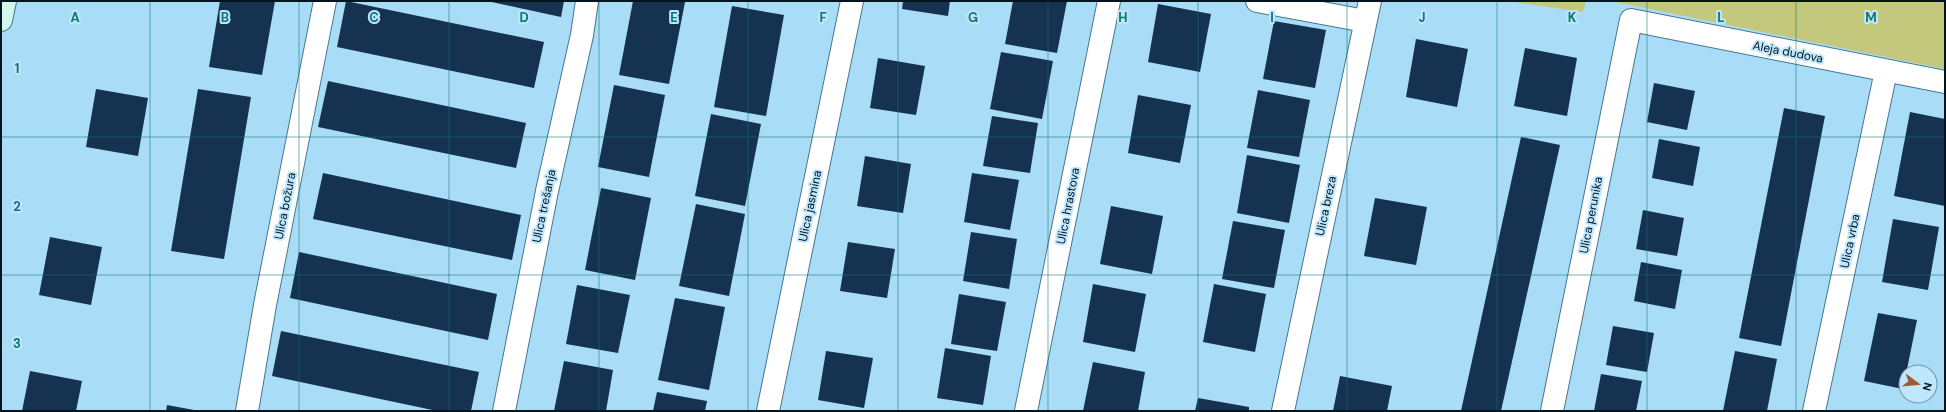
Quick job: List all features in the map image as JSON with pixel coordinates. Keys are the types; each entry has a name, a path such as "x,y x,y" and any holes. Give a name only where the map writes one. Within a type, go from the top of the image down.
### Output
{"street":[{"path":"1,20 5,1"},
{"name":"Ulica božura","path":"246,411 265,305 325,1"},
{"name":"Ulica trešanja","path":"504,411 545,199 582,35 588,1"},
{"name":"Ulica jasmina","path":"768,411 852,1"},
{"name":"Ulica hrastova","path":"1026,411 1109,1"},
{"path":"1257,1 1367,11"},
{"name":"Ulica breza","path":"1283,411 1367,11"},
{"name":"Aleja dudova","path":"1631,20 1945,82"},
{"name":"Ulica perunika","path":"1552,411 1631,20"},
{"name":"Ulica vrba","path":"1814,411 1886,71"}],"green space":[{"path":"1507,1 1586,1 1583,12"},
{"path":"1610,1 1945,1 1945,69"}],"building":[{"path":"220,1 275,1 262,75 209,67"},
{"path":"346,1 544,42 534,88 337,47"},
{"path":"487,1 564,1 561,17"},
{"path":"633,1 685,2 669,84 619,75"},
{"path":"903,1 950,1 948,16 902,9"},
{"path":"1013,1 1067,1 1057,53 1005,44"},
{"path":"1158,4 1211,14 1200,72 1148,62"},
{"path":"732,6 784,15 766,116 714,107"},
{"path":"1274,21 1326,30 1315,88 1263,79"},
{"path":"1416,39 1468,49 1457,107 1406,97"},
{"path":"1525,48 1577,58 1567,116 1514,106"},
{"path":"1001,52 1053,61 1042,119 990,109"},
{"path":"878,58 925,66 916,115 870,108"},
{"path":"328,81 526,123 516,168 318,127"},
{"path":"1654,83 1695,91 1687,130 1647,122"},
{"path":"614,85 665,95 649,177 598,167"},
{"path":"96,89 148,98 138,156 86,147"},
{"path":"198,89 251,97 224,259 171,251"},
{"path":"1258,90 1310,100 1299,157 1247,148"},
{"path":"1138,95 1191,105 1180,163 1128,153"},
{"path":"1784,108 1825,116 1781,346 1739,338"},
{"path":"1910,112 1945,119 1945,206 1894,196"},
{"path":"711,114 761,124 745,206 695,196"},
{"path":"992,116 1038,123 1030,173 983,166"},
{"path":"1521,137 1560,145 1501,411 1461,411"},
{"path":"1659,139 1700,147 1693,186 1652,178"},
{"path":"1247,155 1300,165 1289,223 1237,213"},
{"path":"865,156 911,164 903,213 857,206"},
{"path":"323,173 521,215 512,260 313,219"},
{"path":"972,173 1019,180 1010,230 964,222"},
{"path":"601,188 651,198 635,280 585,270"},
{"path":"1375,198 1427,207 1416,265 1364,256"},
{"path":"696,204 745,214 729,296 679,286"},
{"path":"1111,206 1163,216 1152,274 1100,264"},
{"path":"1643,210 1684,218 1677,256 1636,249"},
{"path":"1893,219 1939,227 1928,290 1882,282"},
{"path":"1233,221 1285,230 1274,288 1222,279"},
{"path":"971,232 1017,239 1009,289 963,281"},
{"path":"50,237 102,247 91,305 39,295"},
{"path":"848,242 895,249 887,298 840,291"},
{"path":"299,252 497,294 488,340 290,298"},
{"path":"1641,262 1682,270 1675,309 1634,301"},
{"path":"1093,284 1146,294 1135,352 1083,342"},
{"path":"1214,284 1266,294 1255,352 1203,342"},
{"path":"577,285 630,295 618,353 566,344"},
{"path":"959,294 1006,302 997,351 951,344"},
{"path":"675,298 725,307 709,390 658,380"},
{"path":"1878,313 1917,320 1908,364 1898,364 1898,388 1864,381"},
{"path":"1613,326 1654,333 1647,372 1606,365"},
{"path":"281,331 479,372 471,411 437,411 272,376"},
{"path":"945,348 991,356 983,405 937,398"},
{"path":"826,351 873,358 864,408 818,400"},
{"path":"1735,351 1777,359 1767,411 1723,411"},
{"path":"564,361 613,370 606,411 554,411"},
{"path":"1093,362 1145,372 1138,411 1083,411"},
{"path":"30,371 82,381 76,411 22,411"},
{"path":"1601,374 1642,381 1636,411 1594,411"},
{"path":"1340,376 1392,386 1387,411 1333,411"},
{"path":"657,392 707,401 705,411 653,411"},
{"path":"1198,398 1249,407 1249,411 1195,411"},
{"path":"167,405 194,410 194,411 166,411"}]}
